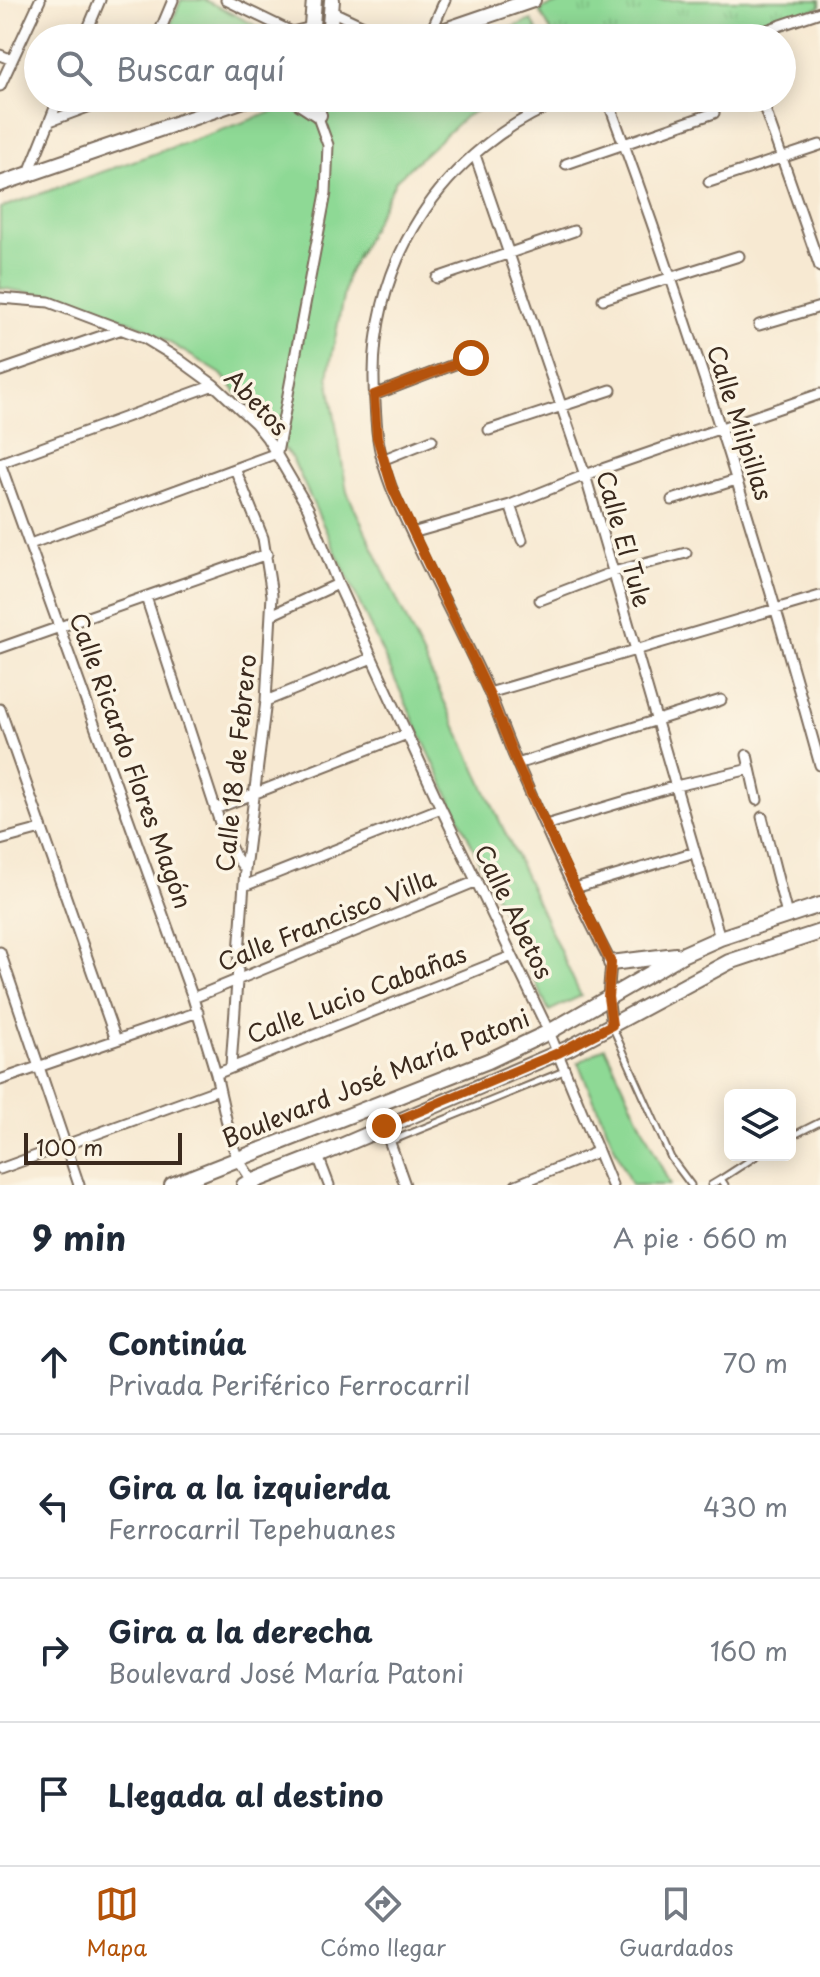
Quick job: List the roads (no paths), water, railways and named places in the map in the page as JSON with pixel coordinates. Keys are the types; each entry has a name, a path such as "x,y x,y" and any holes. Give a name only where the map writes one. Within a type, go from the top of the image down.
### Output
{"main road":[{"path":"312,24 314,0"},
{"path":"457,24 509,3 533,0"},
{"path":"3,181 210,112"},
{"path":"314,112 319,115"},
{"name":"Boulevard José María Patoni","path":"172,1185 442,1080 549,1032 684,954 720,938 820,905"},
{"name":"Boulevard José María Patoni","path":"251,1184 558,1053 729,962 817,932"},
{"path":"611,963 684,954"}],"street":[{"path":"29,24 40,0"},
{"path":"90,24 100,0"},
{"path":"163,24 173,0"},
{"path":"226,0 276,24"},
{"path":"432,24 445,0"},
{"path":"332,5 365,24"},
{"path":"784,24 820,12"},
{"path":"0,86 24,34"},
{"path":"0,55 12,60"},
{"path":"28,175 54,112"},
{"path":"50,121 74,112"},
{"path":"30,544 236,471 277,453 326,193 328,145 318,112"},
{"path":"539,112 519,122 475,155 432,199 399,253 378,317 373,365 374,395 382,460 412,533 489,693 517,764 611,963 608,997 612,1025"},
{"name":"Calle Milpillas","path":"612,112 670,278 777,608 820,765"},
{"path":"766,112 820,267"},
{"path":"566,164 714,113"},
{"path":"709,182 820,145"},
{"name":"Calle El Tule","path":"475,155 585,475 720,938"},
{"path":"437,278 574,231"},
{"path":"603,299 739,256"},
{"name":"Abetos","path":"0,298 49,302 122,329 177,358 214,385 255,423 277,453 308,508 372,658"},
{"path":"759,325 820,307"},
{"path":"0,371 122,329"},
{"path":"374,395 471,358"},
{"path":"0,463 214,385"},
{"path":"489,430 611,390"},
{"path":"412,533 510,505 585,475 820,394"},
{"path":"382,460 432,440"},
{"name":"Calle Ricardo Flores Magón","path":"0,463 198,1012 216,1074 227,1128 251,1184"},
{"name":"Calle 18 de Febrero","path":"231,1066 245,869 266,701 271,615 267,554 236,471"},
{"path":"672,500 736,480"},
{"path":"510,505 522,540"},
{"path":"540,600 613,572 686,553"},
{"path":"0,648 267,554"},
{"path":"271,615 338,584"},
{"path":"489,693 820,596"},
{"path":"146,597 227,842 245,869"},
{"path":"266,701 372,658"},
{"name":"Calle Abetos","path":"372,658 549,1032 612,1185"},
{"path":"517,764 721,700"},
{"path":"0,709 116,1040"},
{"path":"215,809 407,734"},
{"path":"747,755 757,800"},
{"path":"546,825 676,786 750,769"},
{"path":"244,886 441,808"},
{"path":"762,817 787,915"},
{"path":"0,840 41,829"},
{"path":"575,888 695,852"},
{"name":"Calle Francisco Villa","path":"193,998 477,881"},
{"name":"Calle Lucio Cabañas","path":"216,1074 512,956"},
{"path":"1,958 79,1185"},
{"path":"0,1080 198,1012"},
{"path":"0,1169 219,1089"},
{"path":"384,1126 405,1185"},
{"path":"516,1185 597,1152"},
{"path":"318,1156 329,1185"}],"lane":[{"path":"612,1025 671,1158 691,1185"},
{"path":"389,1142 565,1071"},
{"path":"796,1134 820,1122"},
{"path":"711,1185 723,1182 750,1161"}]}
